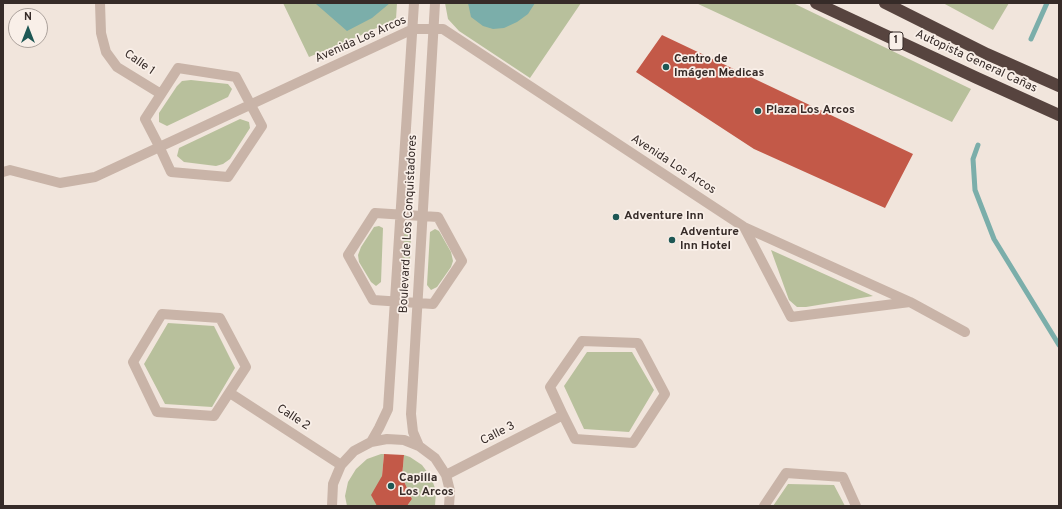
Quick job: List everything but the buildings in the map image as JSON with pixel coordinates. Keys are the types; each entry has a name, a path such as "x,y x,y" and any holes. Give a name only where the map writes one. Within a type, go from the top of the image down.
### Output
{"highway":[{"name":"Autopista General Cañas","path":"816,3 1059,115"},
{"name":"Autopista General Cañas","path":"885,3 987,54 1059,86"},
{"path":"892,3 987,54"}],"street":[{"name":"Calle 1","path":"100,3 101,33 106,52 117,67 161,94"},
{"name":"Boulevard de Los Conquistadores","path":"371,442 380,428 388,408 414,3"},
{"name":"Boulevard de Los Conquistadores","path":"419,446 413,432 411,414 435,3"},
{"name":"Avenida Los Arcos","path":"3,172 10,170 60,183 95,177 413,29 443,29 744,227 910,302 965,332"},
{"path":"178,68 236,76 251,105 262,126 228,177 171,172 145,119 178,68"},
{"path":"374,213 422,216 438,217 462,261 433,304 373,300 348,255 374,213"},
{"name":"Avenida Los Arcos","path":"744,227 791,317 910,302"},
{"path":"162,314 220,318 246,367 230,392 214,416 158,412 133,362 162,314"},
{"path":"582,340 638,343 665,394 633,443 575,439 562,415 550,387 582,340"},
{"name":"Calle 2","path":"230,392 341,465"},
{"name":"Calle 3","path":"446,475 562,415"},
{"path":"332,506 333,484 341,465 354,451 371,442 387,439 404,440 419,446 435,458 446,475 450,492 449,506"},
{"path":"764,506 786,473 843,477 856,506"}],"green space":[{"path":"283,3 397,3 396,19 309,57"},
{"path":"445,3 581,3 530,78 459,31 448,19"},
{"path":"696,3 793,3 971,89 952,122"},
{"path":"943,3 1009,3 993,30"},
{"path":"191,80 228,84 232,89 228,97 167,126 159,122 159,113 177,86 182,81"},
{"path":"240,119 249,122 250,128 230,159 223,164 216,166 184,162 177,156 179,148"},
{"path":"379,226 383,228 381,282 376,286 371,282 359,262 358,255 361,247 374,227"},
{"path":"435,229 439,231 451,252 453,261 451,267 437,287 431,290 427,285 430,232"},
{"path":"406,231 411,238 409,286 402,290 397,284 399,236"},
{"path":"771,250 873,296 806,307 797,307 789,300"},
{"path":"168,323 214,326 235,368 212,407 165,404 144,364"},
{"path":"587,352 632,352 654,390 629,432 584,429 564,386"},
{"path":"384,454 377,506 347,506 345,496 348,482 356,469 367,459"},
{"path":"404,455 422,465 431,477 436,491 435,506 407,506 412,499 402,477"},
{"path":"788,484 834,485 845,506 773,506"}],"water":[{"path":"390,3 372,18 347,31 316,4"},
{"path":"468,3 535,3 528,14 517,22 504,28 493,29 483,26 471,17"}],"waterway":[{"path":"1031,39 1047,3"},
{"path":"978,145 973,159 975,190 994,239 1059,345"}],"place":[{"name":"Centro de Imágen Medicas","path":"666,67"},
{"name":"Plaza Los Arcos","path":"758,111"},
{"name":"Adventure Inn","path":"616,217"},
{"name":"Adventure Inn Hotel","path":"672,240"},
{"name":"Capilla Los Arcos","path":"391,486"}]}
